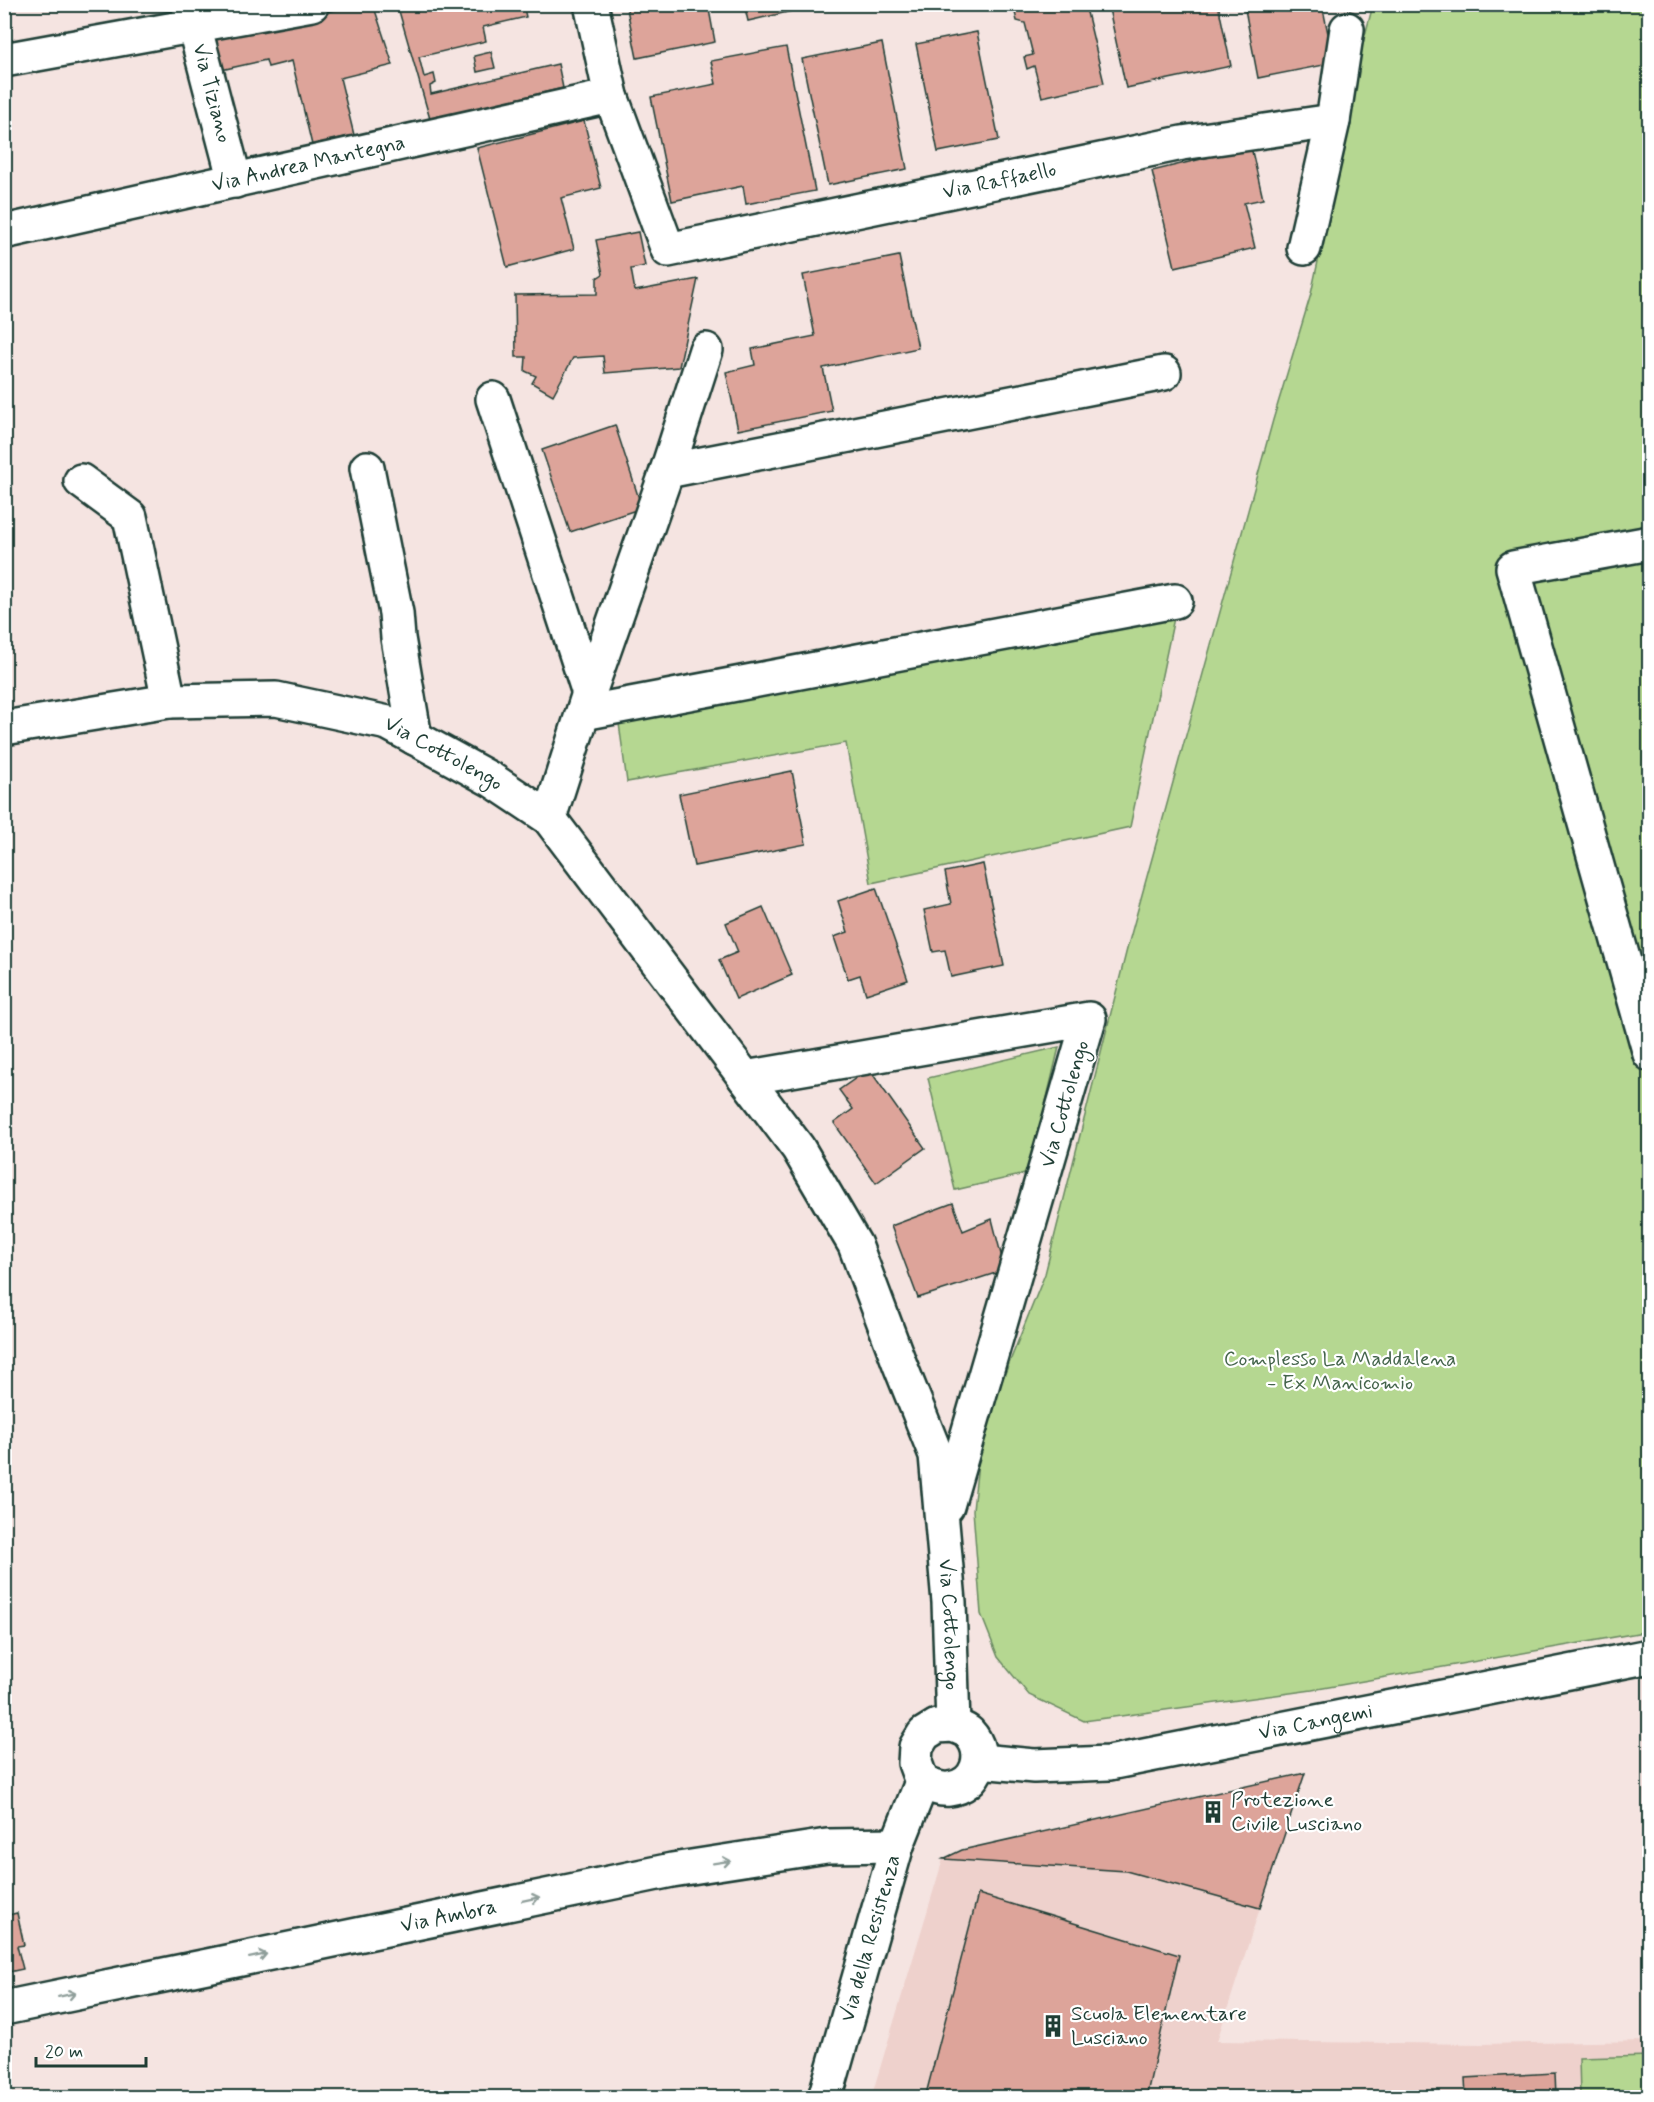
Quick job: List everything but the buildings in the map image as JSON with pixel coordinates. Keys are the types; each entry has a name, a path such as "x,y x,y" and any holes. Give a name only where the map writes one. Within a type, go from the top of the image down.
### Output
{"street":[{"path":"4,60 191,15 312,4"},
{"path":"591,4 611,96"},
{"name":"Via Tiziano","path":"191,15 235,181"},
{"path":"1304,248 1333,121 1347,29"},
{"name":"Via Andrea Mantegna","path":"4,232 611,96"},
{"name":"Via Raffaello","path":"611,96 668,250 1182,142 1333,121"},
{"path":"549,818 706,350"},
{"path":"667,471 1164,373"},
{"path":"493,399 586,703"},
{"path":"367,468 396,613 415,738"},
{"path":"81,481 130,517 169,700"},
{"path":"1650,543 1513,568 1650,1054"},
{"path":"586,703 1175,601"},
{"name":"Via Cottolengo","path":"4,728 169,700 276,699 388,723 492,780 549,818 798,1148 855,1245 936,1455 949,1602 953,1725"},
{"name":"Via Cottolengo","path":"745,1078 1089,1019 942,1524"},
{"name":"Via Cangemi","path":"980,1761 1034,1766 1109,1763 1650,1656"},
{"path":"953,1725 968,1731 977,1744 980,1761 975,1775 963,1786 948,1790 922,1782 915,1763 916,1748 924,1734 937,1726 953,1725"},
{"name":"Via della Resistenza","path":"825,2097 897,1845 922,1782"},
{"name":"Via Ambra","path":"4,2008 672,1870 827,1846 897,1845"}],"shaded area":[{"path":"943,1859 1126,1871 1260,1908 1217,2041 1482,2044 1649,2041 1649,2097 871,2098"}],"green space":[{"name":"Complesso La Maddalena - Ex Manicomio","path":"1373,5 1649,5 1649,1631 1312,1690 1084,1721 1029,1695 998,1657 981,1614 973,1510 978,1463 998,1391 1045,1274 1127,949 1273,420 1311,294 1340,159 1353,81"},
{"path":"1175,613 1130,827 871,883 846,743 627,782 618,716"},
{"path":"1059,1047 1029,1173 955,1190 928,1078"},
{"path":"1649,2056 1649,2097 1580,2097 1579,2058"}],"place":[{"name":"Protezione Civile Lusciano","path":"1213,1812"},
{"name":"Scuola Elementare Lusciano","path":"1053,2026"}]}
